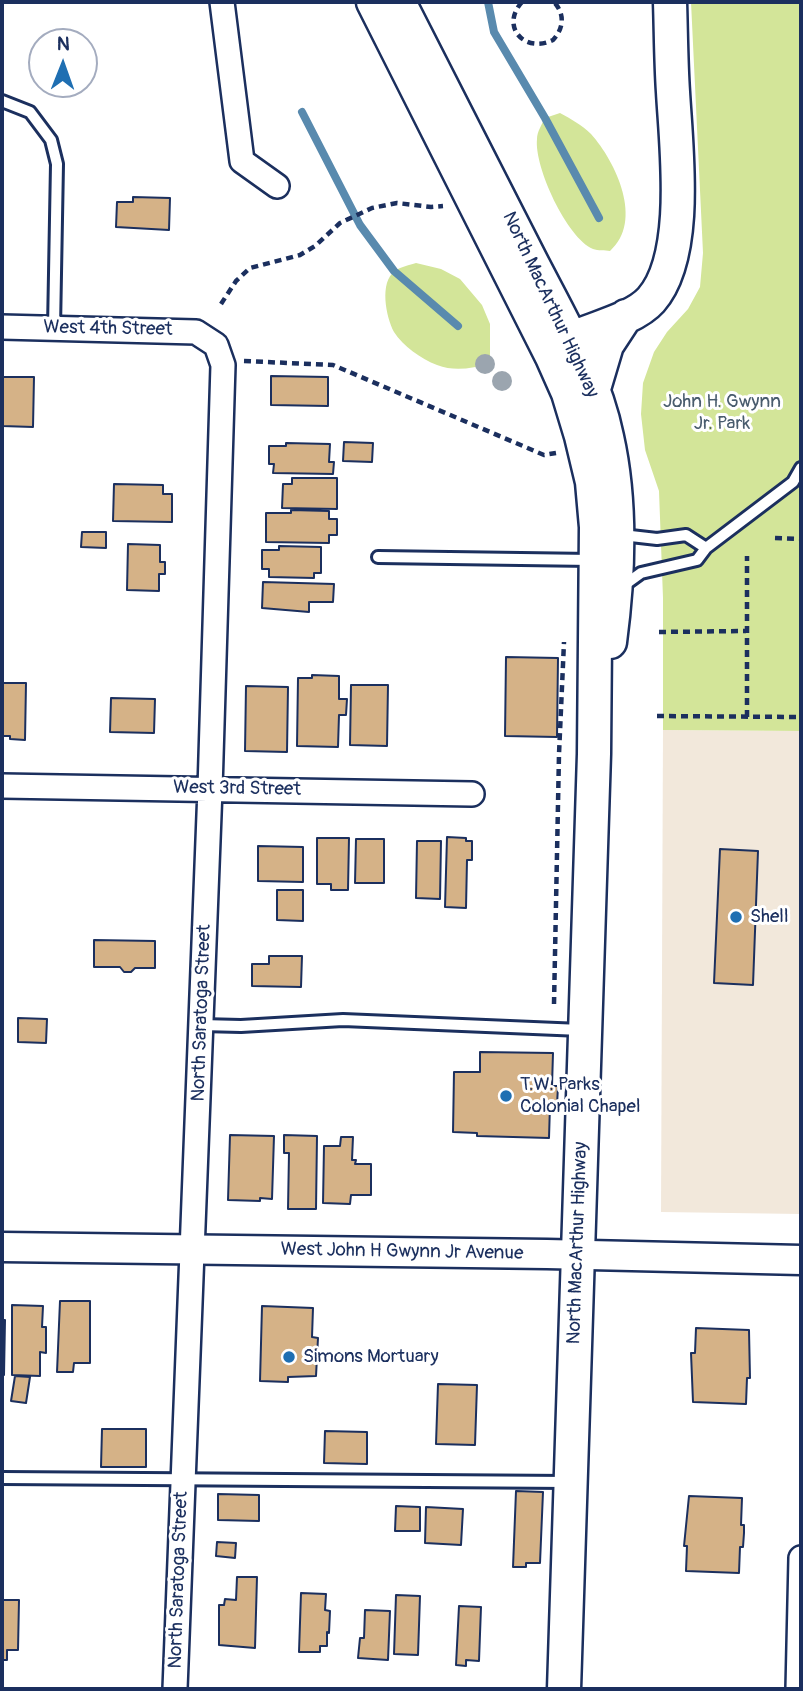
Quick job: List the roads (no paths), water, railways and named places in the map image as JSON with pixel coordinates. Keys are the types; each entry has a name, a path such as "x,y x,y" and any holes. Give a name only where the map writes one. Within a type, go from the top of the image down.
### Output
{"main road":[{"name":"North MacArthur Highway","path":"373,2 538,327 568,393 582,436 592,482 595,560 594,754 571,1030 578,1254 564,1689"},
{"name":"North MacArthur Highway","path":"399,2 570,339 593,393 607,437 614,475 618,534 616,593 594,754"},
{"path":"570,339 638,310 653,298 667,269 676,229 678,180 670,2"},
{"path":"546,290 569,305 626,316"},
{"path":"593,393 607,345 626,316"}],"street":[{"path":"222,2 242,160 277,186"},
{"name":"West 4th Street","path":"2,327 196,332 212,340"},
{"name":"North Saratoga Street","path":"175,1689 210,789 223,365 212,340"},
{"name":"West 3rd Street","path":"2,786 472,794"},
{"name":"West John H Gwynn Jr Avenue","path":"2,1247 578,1254 801,1260"},
{"path":"797,1689 801,1558"}],"lane":[{"path":"2,101 30,112 51,140 57,164 54,328"},
{"path":"616,593 630,579 642,573 697,560 706,548 797,484 801,468"},
{"path":"618,534 657,539 685,535 706,548"},
{"path":"378,557 595,560"},
{"path":"201,1025 241,1026 343,1020 571,1030"},
{"path":"2,1478 570,1482"}],"waterway":[{"path":"488,2 494,32 545,118 599,218"},
{"path":"302,112 360,225 394,271 458,326"}],"place":[{"name":"Shell","path":"736,917"},
{"name":"T.W. Parks Colonial Chapel","path":"506,1096"},
{"name":"Simons Mortuary","path":"289,1357"}],"park label":[{"name":"John H. Gwynn Jr. Park","path":"722,413"}]}
